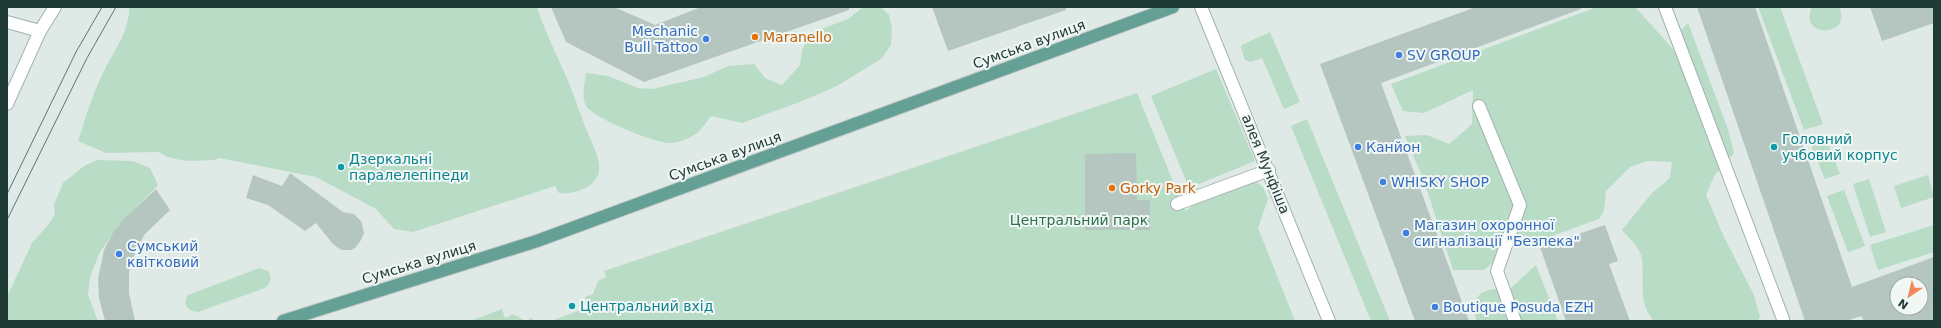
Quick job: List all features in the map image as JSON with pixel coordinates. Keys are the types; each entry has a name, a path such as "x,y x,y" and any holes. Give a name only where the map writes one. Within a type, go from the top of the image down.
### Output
{"main road":[{"name":"Сумська вулиця","path":"283,321 537,241 1173,7"}],"street":[{"path":"7,104 40,31 55,7"},
{"name":"алея Мунфіша","path":"1201,7 1269,170 1329,321"},
{"path":"1665,7 1783,320"},
{"path":"7,22 40,31"},
{"path":"1480,106 1520,205 1497,270 1516,321"},
{"path":"1177,204 1269,170"}],"green space":[{"path":"129,7 537,7 596,151 599,162 599,173 591,184 579,191 559,193 555,186 413,232 394,229 376,209 316,177 219,158 200,161 178,160 165,156 159,152 106,153 78,141 97,87 127,24"},
{"path":"881,7 889,15 892,28 891,45 881,59 837,86 800,102 742,123 711,116 703,127 692,136 672,143 653,139 626,130 601,117 586,106 584,90 586,73 608,76 638,88 652,89 704,77 728,66 754,64 765,78 782,85 800,65 802,50 811,33 848,19 862,8"},
{"path":"1597,7 1635,7 1673,49 1680,60 1681,30 1688,23 1728,129 1734,153 1714,176 1706,195 1724,237 1754,295 1760,317 1757,321 1654,321 1648,314 1643,298 1641,255 1635,245 1622,230 1652,193 1670,178 1672,162 1647,161 1630,167 1606,191 1604,211 1599,219 1538,241 1525,235 1484,270 1453,270 1424,181 1405,136 1427,135 1449,144 1472,124 1473,90 1424,113 1403,111 1391,84"},
{"path":"1758,7 1780,7 1823,124 1804,130"},
{"path":"1812,7 1839,7 1842,17 1839,24 1833,29 1818,29 1812,25 1809,17"},
{"path":"1270,32 1300,102 1284,109 1262,58 1251,62 1245,60 1241,48 1242,45"},
{"path":"1216,69 1255,161 1189,188 1151,96"},
{"name":"Центральний парк","path":"1137,93 1185,211 1198,202 1254,180 1263,187 1268,199 1258,228 1295,321 551,321 589,307 585,297 593,294 598,281 606,277 604,271"},
{"path":"1307,119 1390,321 1371,321 1291,126"},
{"path":"1826,139 1840,174 1825,179 1811,145"},
{"path":"97,160 132,161 150,168 158,185 119,225 100,252 90,277 88,295 98,321 7,321 7,297 32,243 49,224 55,214 54,205 63,183 84,166"},
{"path":"1928,175 1934,197 1901,208 1894,186"},
{"path":"1869,179 1886,232 1870,237 1853,184"},
{"path":"1844,190 1865,246 1848,252 1827,196"},
{"path":"1934,225 1934,252 1878,270 1870,245"},
{"path":"1536,265 1558,321 1476,321 1474,304 1477,297 1485,291 1511,288"},
{"path":"259,268 268,271 270,275 270,282 265,288 198,312 188,309 185,301 188,295"},
{"path":"502,309 505,318 513,314 526,321 470,321"},
{"path":"532,318 533,321 526,321"}],"building":[{"path":"551,7 614,7 655,25 701,7 849,7 849,10 644,82 566,42"},
{"path":"932,7 1066,7 1066,10 948,51"},
{"path":"1476,7 1580,7 1581,9 1381,83 1469,321 1415,321 1320,64"},
{"name":"Головний учбовий корпус","path":"1697,7 1755,7 1852,287 1934,257 1934,321 1864,321 1861,316 1846,321 1805,321"},
{"path":"1870,7 1934,7 1934,23 1882,41"},
{"path":"1136,153 1137,200 1150,200 1150,230 1085,230 1085,154"},
{"path":"290,173 343,212 354,214 361,221 364,233 355,248 351,250 341,250 333,244 316,223 305,231 268,205 246,198 253,175 282,186"},
{"name":"Сумський квітковий","path":"156,189 170,210 144,235 131,262 129,272 129,293 135,321 105,321 99,298 98,279 104,250 114,231 125,218"},
{"path":"1605,225 1618,261 1609,264 1630,321 1566,321 1540,247"}],"tram line":[{"path":"7,194 76,52 102,7"},
{"path":"7,220 87,58 116,7"}],"place":[{"name":"Maranello","path":"755,37"},
{"name":"Mechanic Bull Tattoo","path":"706,39"},
{"name":"SV GROUP","path":"1399,55"},
{"name":"Канйон","path":"1358,147"},
{"name":"Головний учбовий корпус","path":"1774,147"},
{"name":"Дзеркальні паралелепіпеди","path":"341,167"},
{"name":"WHISKY SHOP","path":"1383,182"},
{"name":"Gorky Park","path":"1112,188"},
{"name":"Магазин охоронної сигналізації \"Безпека\"","path":"1406,233"},
{"name":"Сумський квітковий","path":"119,254"},
{"name":"Центральний вхід","path":"572,306"},
{"name":"Boutique Posuda EZH","path":"1435,307"}]}
